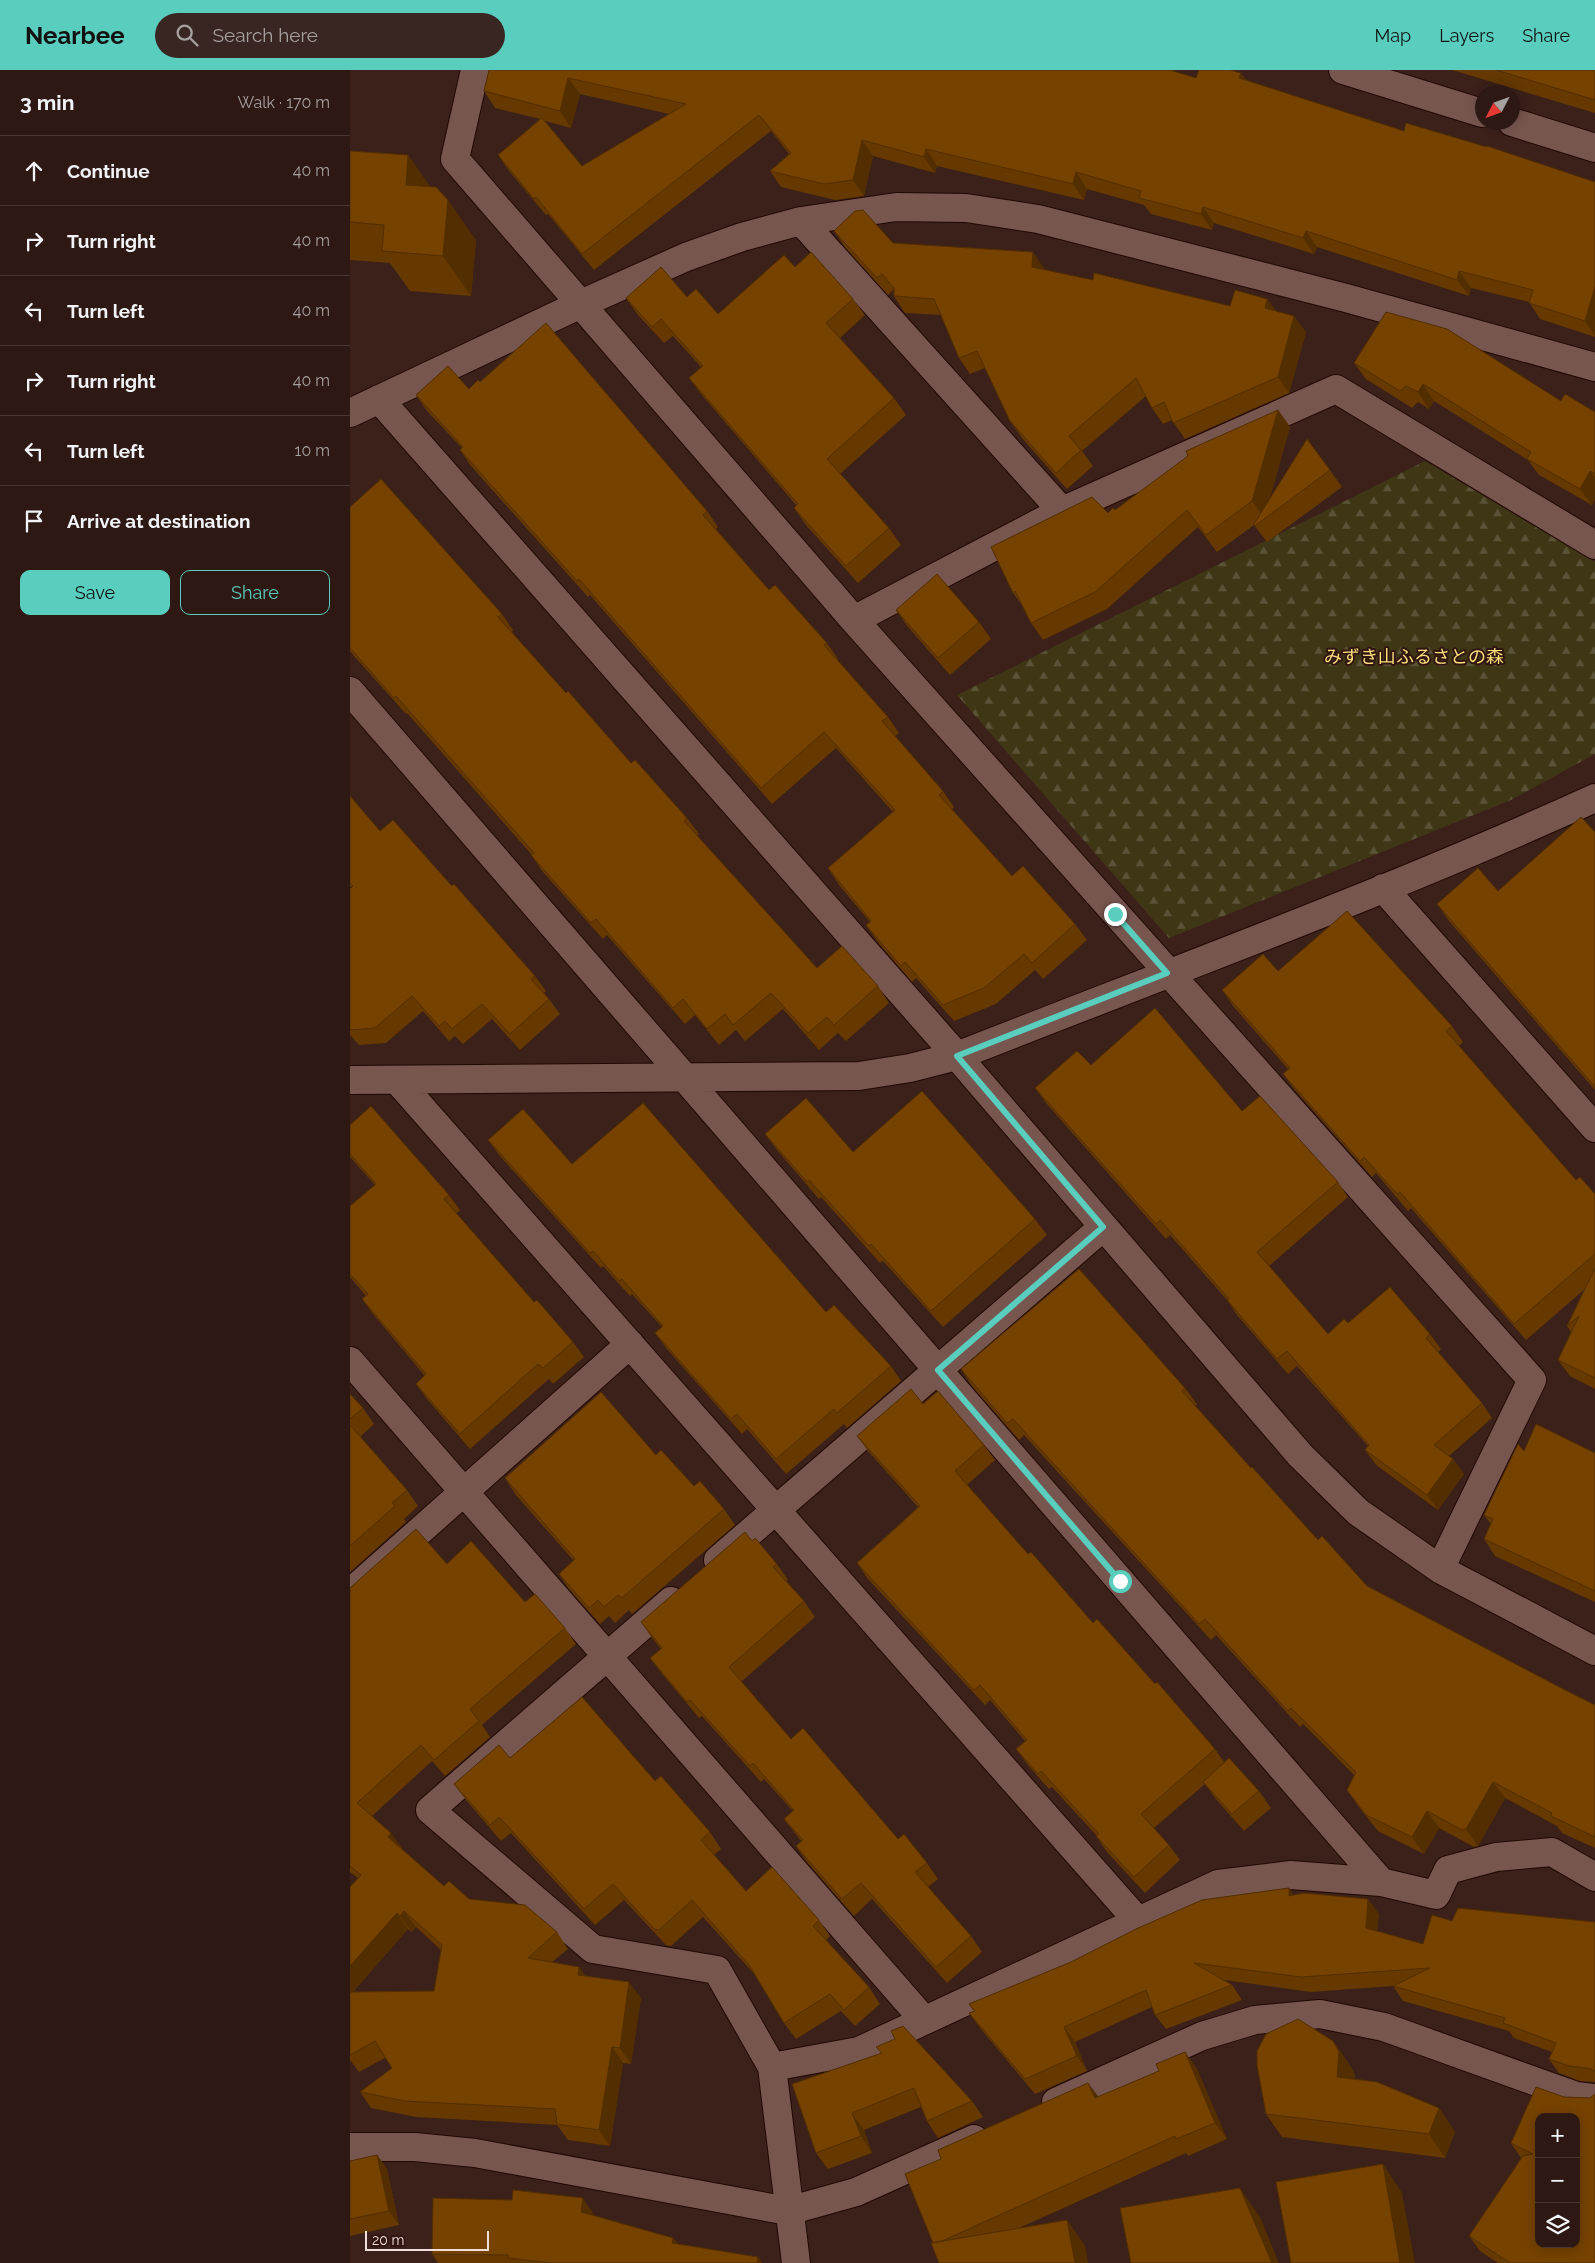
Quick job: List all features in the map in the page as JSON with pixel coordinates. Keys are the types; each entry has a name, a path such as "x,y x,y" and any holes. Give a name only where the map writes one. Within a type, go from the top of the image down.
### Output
{"street":[{"path":"475,70 455,159 854,620 1532,1380 1440,1568"},
{"path":"1343,70 1475,111"},
{"path":"1520,125 1595,148"},
{"path":"350,413 581,304 686,257 742,237 801,221 896,207 966,208 1038,219 1346,298 1595,367"},
{"path":"801,221 1062,511"},
{"path":"854,620 1062,511 1336,388 1595,545"},
{"path":"379,399 957,1056 1300,1455 1358,1512 1440,1568 1595,1651"},
{"path":"350,691 1381,1882"},
{"path":"350,1080 859,1076 910,1068 957,1056 1383,888 1532,827 1595,798"},
{"path":"1383,888 1595,1128"},
{"path":"397,1080 1137,1920"},
{"path":"796,2263 788,2211 772,2067 718,1970 593,1949 430,1810 1103,1227"},
{"path":"350,1593 630,1344"},
{"path":"350,1361 923,2019"},
{"path":"772,2067 859,2051 923,2019 1218,1884 1291,1875 1381,1882 1436,1895 1448,1870 1496,1857 1552,1852 1595,1877"},
{"path":"1029,2114 1202,2036 1255,2020 1320,2014 1384,2027 1576,2096 1595,2098"},
{"path":"350,2147 415,2147 475,2153 788,2211 856,2192 993,2130"}],"green space":[{"name":"みずき山ふるさとの森","path":"1425,461 1595,562 1595,754 1511,800 1169,938 957,695"}],"building":[{"path":"489,70 1170,70 1196,78 1199,70 1230,70 1241,73 1239,78 1404,131 1406,123 1487,146 1595,182 1595,287 1585,321 1529,303 1533,290 1459,271 1457,280 1306,231 1303,238 1203,207 1201,214 1139,198 1141,191 1076,172 1073,184 926,149 924,157 862,140 853,180 824,184 770,171 791,153 759,115 582,254 536,197 534,199 498,155 542,118 582,166 686,104 568,78 560,111 484,91"},
{"path":"1496,70 1595,70 1595,100"},
{"path":"350,151 408,155 406,185 436,187 448,200 443,256 382,251 384,225 350,222"},
{"path":"863,210 893,243 1033,252 1032,267 1093,280 1094,273 1230,306 1235,290 1267,299 1265,308 1294,316 1278,377 1173,423 1164,402 1152,408 1136,378 1069,436 1081,450 1056,473 1010,421 977,351 959,358 934,299 894,296 894,288 882,274 877,278 834,231 855,211"},
{"path":"811,252 853,299 826,323 894,398 827,459 889,528 846,566 794,508 798,504 689,378 703,366 661,319 652,327 626,298 661,267 687,297 696,289 718,314 784,255 795,267"},
{"path":"1386,312 1447,329 1561,401 1565,394 1595,412 1595,474 1590,471 1580,489 1527,459 1531,452 1423,384 1418,392 1406,386 1400,391 1354,363"},
{"path":"546,323 707,511 703,515 769,590 775,585 827,643 824,645 888,717 882,721 943,791 939,795 1012,876 1023,866 1075,924 1032,963 1024,954 984,988 943,1005 905,962 901,966 866,925 871,921 828,868 895,810 824,732 761,788 579,579 577,581 460,450 463,447 416,395 448,366 469,389 478,380 480,382"},
{"path":"1278,410 1252,501 1206,535 1187,510 1095,592 1031,623 1015,591 1013,593 991,547 1092,497 1108,513 1113,508 1115,510 1188,456 1186,451"},
{"path":"1307,439 1330,470 1255,526 1254,524"},
{"path":"381,479 502,614 498,617 566,693 568,691 631,763 635,760 687,818 684,821 817,968 842,946 878,986 834,1025 827,1017 808,1033 771,993 733,1025 725,1014 707,1029 683,999 673,1008 596,919 591,923 531,855 534,853 396,696 394,698 350,648 350,507"},
{"path":"937,574 979,622 938,658 896,610"},
{"path":"350,796 380,831 393,820 452,886 454,884 535,976 531,979 549,999 510,1034 482,1004 452,1029 445,1021 439,1026 412,996 375,1028 350,1030 350,889 353,886 350,883"},
{"path":"1581,817 1595,832 1595,1087 1437,904 1478,868 1498,891"},
{"path":"1347,911 1452,1026 1446,1031 1576,1180 1580,1177 1595,1194 1595,1254 1514,1324 1400,1192 1397,1194 1364,1157 1360,1161 1283,1074 1290,1068 1222,990 1263,954 1278,971"},
{"path":"1155,1008 1242,1111 1260,1096 1338,1182 1257,1252 1328,1334 1344,1319 1348,1323 1390,1287 1430,1334 1426,1338 1482,1403 1434,1445 1453,1459 1427,1495 1365,1450 1369,1445 1287,1351 1277,1359 1227,1300 1229,1299 1160,1220 1156,1224 1035,1088 1077,1051 1091,1065"},
{"path":"922,1091 1035,1219 931,1311 871,1244 869,1246 809,1180 807,1182 765,1134 806,1098 853,1152"},
{"path":"643,1103 826,1312 834,1305 891,1366 837,1413 834,1409 776,1459 737,1414 731,1419 655,1333 663,1326 622,1279 619,1281 593,1251 590,1253 488,1140 523,1109 572,1164"},
{"path":"371,1106 449,1195 444,1199 534,1302 537,1300 573,1342 543,1368 538,1364 460,1434 416,1384 426,1374 362,1299 368,1294 350,1274 350,1206 376,1184 350,1154 350,1125"},
{"path":"1595,1268 1595,1378 1558,1360 1579,1316 1567,1326"},
{"path":"1079,1269 1185,1388 1182,1391 1251,1468 1318,1540 1322,1536 1367,1586 1595,1705 1595,1837 1551,1816 1552,1813 1493,1782 1466,1829 1462,1830 1427,1811 1412,1837 1366,1815 1347,1790 1356,1772 1291,1708 1288,1711 1205,1619 1199,1624 1013,1419 1007,1423 961,1369"},
{"path":"911,1389 923,1404 938,1391 984,1445 955,1471 1028,1554 1031,1552 1093,1623 1097,1619 1155,1684 1157,1682 1215,1749 1141,1814 1169,1845 1134,1877 1096,1836 1099,1834 1041,1771 1038,1774 1016,1749 1027,1740 980,1685 974,1690 857,1563 920,1506 857,1436"},
{"path":"601,1392 656,1455 661,1450 694,1486 700,1481 724,1509 622,1598 618,1595 604,1607 598,1600 589,1608 559,1574 575,1559 505,1478"},
{"path":"350,1394 363,1408 350,1419"},
{"path":"1536,1424 1595,1453 1595,1591 1484,1539 1493,1519 1484,1515 1518,1444 1524,1451"},
{"path":"350,1425 407,1490 392,1503 395,1506 350,1546"},
{"path":"416,1529 447,1564 471,1541 525,1602 535,1594 565,1628 470,1709 479,1721 434,1760 421,1745 357,1803 391,1833 388,1837 444,1886 449,1881 469,1899 525,1905 557,1932 528,1958 579,1967 578,1975 629,1982 620,2048 612,2047 599,2130 557,2124 555,2109 405,2101 360,2092 392,2068 375,2041 350,2055 350,1992 434,1991 442,1945 404,1911 400,1916 397,1913 350,1966 350,1887 361,1875 350,1866 350,1588"},
{"path":"745,1532 752,1541 755,1538 777,1564 773,1567 804,1601 729,1667 791,1739 803,1728 898,1839 904,1834 927,1863 915,1872 971,1936 936,1967 861,1883 842,1899 796,1846 803,1840 784,1819 794,1810 753,1763 750,1766 690,1700 687,1702 650,1658 662,1648 641,1622"},
{"path":"582,1697 655,1781 661,1776 710,1832 701,1840 746,1891 772,1867 819,1920 813,1926 869,1987 844,2010 830,1994 784,2023 749,1965 692,1900 659,1930 654,1929 613,1884 584,1909 499,1817 490,1825 454,1784 499,1745 510,1758"},
{"path":"1229,1758 1259,1791 1232,1814 1203,1782"},
{"path":"1289,1888 1289,1896 1304,1893 1368,1899 1366,1928 1423,1944 1432,1915 1452,1921 1458,1908 1595,1922 1595,2072 1587,2068 1569,2066 1549,2059 1556,2043 1503,2023 1505,2018 1393,1986 1430,1968 1301,1977 1194,1963 1232,1985 1155,2015 1146,1990 1064,2027 1077,2056 1025,2079 969,2013 975,2011 969,2004 1071,1962 1136,1929 1202,1900"},
{"path":"1298,2019 1333,2041 1339,2052 1337,2077 1377,2082 1439,2108 1429,2134 1266,2114 1257,2065 1257,2051 1266,2034"},
{"path":"903,2026 972,2101 927,2121 914,2088 852,2113 861,2136 816,2153 792,2084 882,2053 876,2047 895,2039 891,2031"},
{"path":"1185,2052 1215,2123 1176,2139 1175,2136 942,2241 933,2243 905,2174 941,2159 938,2150 1088,2083 1095,2098 1159,2071 1156,2064"},
{"path":"1536,2087 1564,2097 1590,2098 1595,2094 1595,2263 1510,2263 1469,2236 1523,2156 1533,2154 1511,2143"},
{"path":"377,2155 389,2211 350,2219 350,2161"},
{"path":"1383,2164 1400,2263 1291,2263 1276,2182"},
{"path":"1240,2188 1272,2263 1131,2263 1120,2208"},
{"path":"513,2190 583,2198 581,2212 673,2238 672,2243 758,2257 757,2263 550,2263 508,2258 508,2255 432,2254 433,2198 512,2200"},
{"path":"1067,2220 1075,2263 939,2263 931,2243"}],"route":[{"path":"1115,914 1167,973 957,1056 1103,1227 938,1370 1120,1581"}]}
